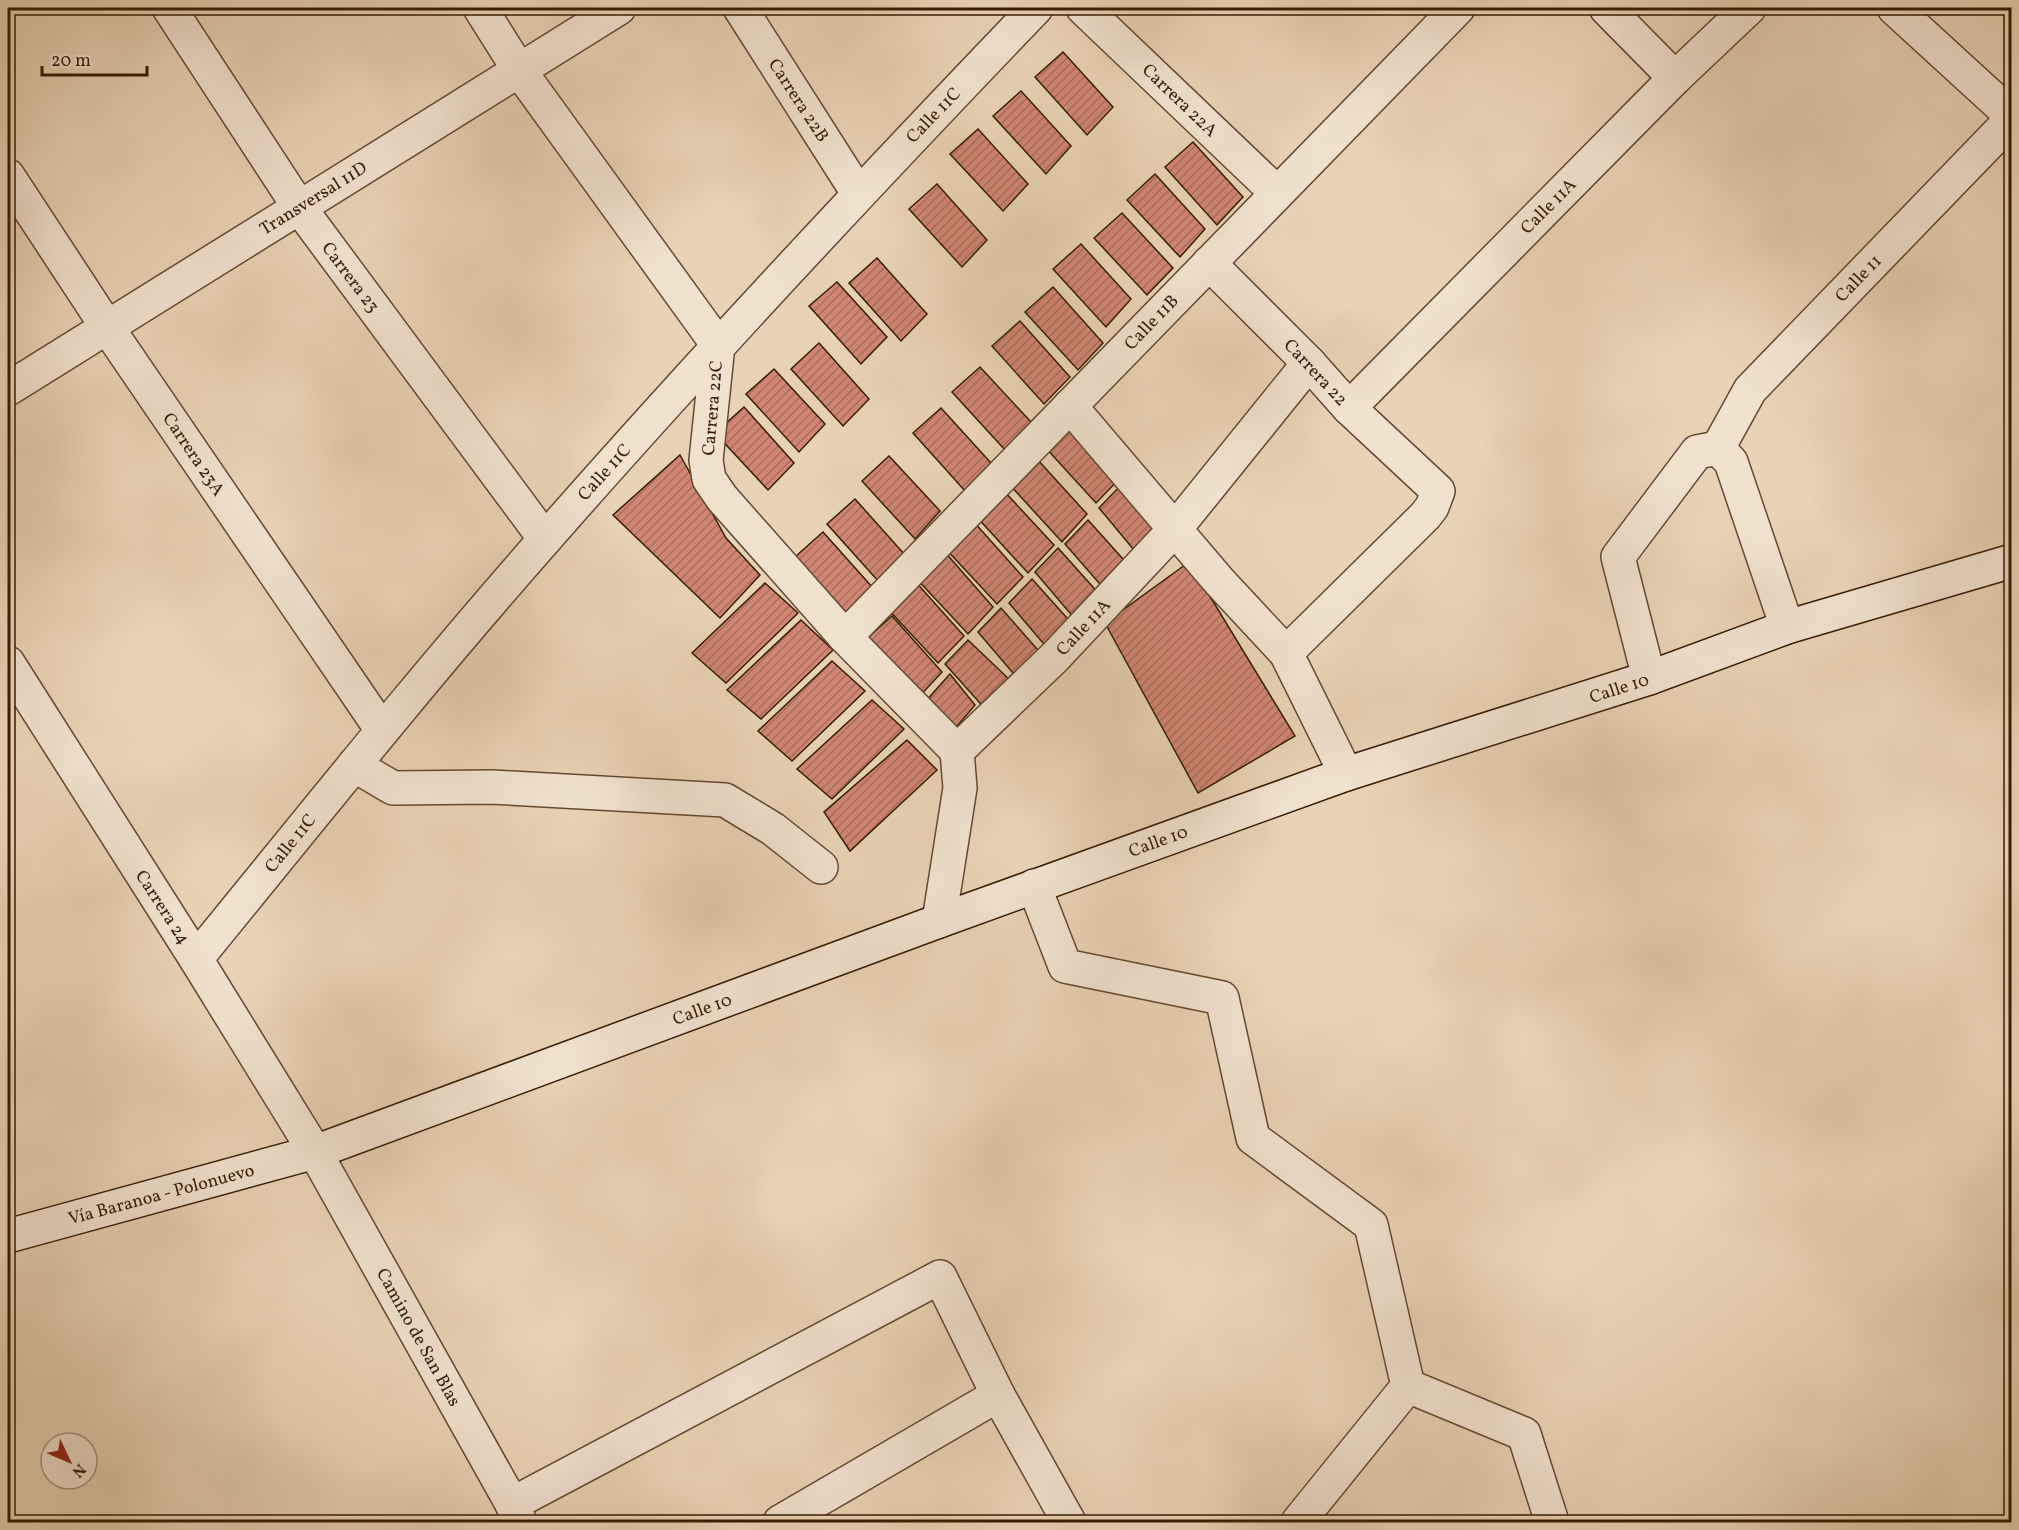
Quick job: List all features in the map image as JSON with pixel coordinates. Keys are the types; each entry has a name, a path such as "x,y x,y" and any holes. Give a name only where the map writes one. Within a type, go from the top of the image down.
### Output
{"street":[{"name":"Carrera 23","path":"169,8 299,207 545,539"},
{"name":"Carrera 22C","path":"480,8 519,70 718,345 706,460 709,479 722,498 845,636 957,751"},
{"name":"Transversal 11D","path":"8,389 619,8"},
{"name":"Carrera 22B","path":"740,8 858,192"},
{"name":"Calle 11C","path":"196,959 382,730 545,539 858,192 1036,8"},
{"name":"Carrera 22A","path":"1083,8 1277,193"},
{"name":"Calle 11B","path":"845,636 1458,8"},
{"path":"1606,8 1675,78"},
{"name":"Calle 11A","path":"1349,408 1675,78 1749,8"},
{"path":"1894,8 2012,118"},
{"name":"Calle 11","path":"1718,448 1750,390 2012,118"},
{"name":"Carrera 23A","path":"8,177 107,327 382,730"},
{"name":"Carrera 22","path":"1209,263 1309,363 1349,408 1438,491 1432,507 1425,516 1286,653"},
{"name":"Calle 11A","path":"957,751 1055,657 1175,529 1309,363"},
{"path":"1070,406 1219,581 1286,653 1346,774"},
{"path":"1649,678 1618,557 1697,452 1718,448 1731,462 1787,627"},
{"name":"Calle 10","path":"315,1152 1034,886 1346,774 1649,678 1787,627 2012,561"},
{"name":"Carrera 24","path":"8,663 196,959 315,1152"},
{"path":"939,921 960,788 957,751"},
{"path":"354,765 393,788 492,787 725,800 773,829 821,867"},
{"path":"1034,886 1065,966 1222,998 1253,1138 1371,1225 1408,1386"},
{"name":"Vía Baranoa - Polonuevo","path":"8,1236 315,1152"},
{"name":"Camino de San Blas","path":"315,1152 516,1513"},
{"path":"516,1513 940,1277 998,1395 1069,1522"},
{"path":"1298,1522 1408,1386"},
{"path":"1408,1386 1524,1434 1552,1522"},
{"path":"780,1522 998,1395"}],"building":[{"path":"1063,52 1113,107 1087,135 1035,77"},
{"path":"1021,91 1071,146 1046,174 993,116"},
{"path":"978,129 1028,184 1003,211 950,154"},
{"path":"1193,142 1243,197 1217,225 1165,167"},
{"path":"1155,174 1205,229 1180,257 1127,200"},
{"path":"937,184 987,240 962,267 909,209"},
{"path":"1122,213 1173,268 1147,295 1094,238"},
{"path":"1081,244 1131,299 1106,327 1053,269"},
{"path":"877,258 927,314 901,341 849,283"},
{"path":"837,282 887,337 861,364 809,306"},
{"path":"1053,287 1103,343 1078,370 1025,312"},
{"path":"1020,321 1070,377 1044,404 992,346"},
{"path":"819,343 869,399 843,426 791,369"},
{"path":"980,367 1031,422 1005,450 952,392"},
{"path":"774,369 825,424 799,452 746,394"},
{"path":"744,407 794,463 768,490 715,433"},
{"path":"941,408 991,463 965,491 913,433"},
{"path":"1071,421 1122,476 1096,503 1044,446"},
{"path":"680,455 726,538 760,575 720,618 613,515"},
{"path":"889,456 940,511 915,539 862,481"},
{"path":"1037,459 1087,514 1062,542 1009,484"},
{"path":"1122,484 1164,533 1139,556 1099,508"},
{"path":"1003,490 1054,545 1028,573 975,515"},
{"path":"855,499 905,555 879,582 827,524"},
{"path":"1088,520 1131,568 1106,591 1065,544"},
{"path":"973,521 1023,577 997,604 944,547"},
{"path":"823,532 873,588 847,615 795,557"},
{"path":"1058,548 1101,596 1075,619 1035,572"},
{"path":"944,551 993,607 968,634 915,577"},
{"path":"1189,562 1295,736 1198,793 1105,623"},
{"path":"1032,579 1075,627 1049,650 1009,603"},
{"path":"914,580 964,636 938,663 885,606"},
{"path":"765,583 798,613 726,683 692,653"},
{"path":"1001,608 1044,657 1019,680 978,632"},
{"path":"892,616 942,672 917,699 864,641"},
{"path":"801,620 833,650 761,719 727,690"},
{"path":"968,640 1014,684 987,711 945,664"},
{"path":"832,661 865,691 792,761 758,731"},
{"path":"950,674 975,705 953,731 925,702"},
{"path":"872,700 904,729 832,799 797,769"},
{"path":"907,740 937,770 850,851 824,812"}]}
